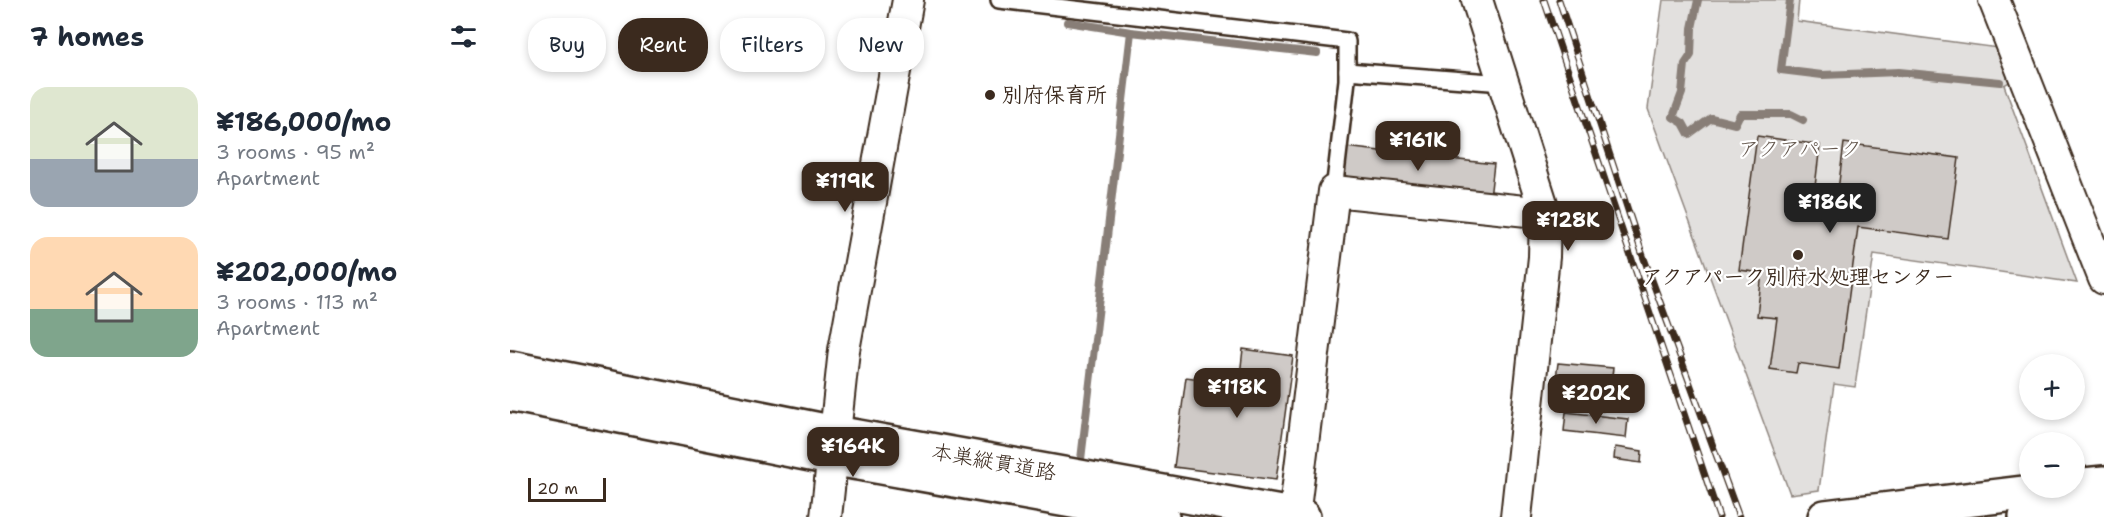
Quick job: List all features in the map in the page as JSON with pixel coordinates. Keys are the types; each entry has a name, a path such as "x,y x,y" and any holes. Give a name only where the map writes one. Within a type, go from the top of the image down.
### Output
{"main road":[{"name":"本巣縦貫道路","path":"510,368 833,446 1162,517"},
{"name":"本巣縦貫道路","path":"510,394 1297,517"},
{"path":"2085,485 2104,483"},
{"path":"1825,517 2019,494"},
{"path":"2026,517 2104,507"}],"street":[{"path":"826,517 844,350 908,0"},
{"path":"1477,0 1545,213 1544,257 1516,517"},
{"path":"1994,0 2104,279"},
{"path":"1297,517 1334,190 1545,213"}],"lane":[{"path":"999,0 1347,41 1347,71 1334,190"},
{"path":"1347,71 1503,83"}],"green space":[{"name":"アクアパーク","path":"1663,0 1799,0 1797,21 1998,48 2013,80 2004,85 2077,283 1874,254 1855,387 1834,384 1819,490 1790,494 1648,109"}],"building":[{"name":"アクアパーク別府水処理センター","path":"1757,136 1820,145 1814,195 1837,198 1844,143 1959,158 1948,239 1858,227 1839,369 1798,363 1796,373 1770,369 1777,318 1757,316 1762,273 1739,270"},
{"path":"1345,147 1494,164 1490,198 1341,181"},
{"path":"1243,349 1293,356 1276,480 1174,467 1186,377 1239,384"},
{"path":"1558,363 1613,368 1611,384 1556,379"},
{"path":"1556,386 1605,390 1603,411 1555,406"},
{"path":"1566,412 1628,419 1626,438 1564,431"},
{"path":"1615,447 1642,451 1641,463 1614,459"}],"waterway":[{"path":"1698,0 1692,28 1691,55 1685,64 1682,93 1673,117 1683,123 1689,134 1711,118 1735,124 1740,114 1791,114 1803,120"},
{"path":"1790,0 1781,70 1822,75 1899,72 2000,82"},
{"path":"1067,22 1131,32 1317,53"},
{"path":"1080,468 1131,32"}],"railway":[{"path":"1544,0 1719,517"},
{"path":"1559,0 1642,253 1739,517"}],"place":[{"name":"別府保育所","path":"990,95"},
{"name":"アクアパーク別府水処理センター","path":"1798,255"}]}
